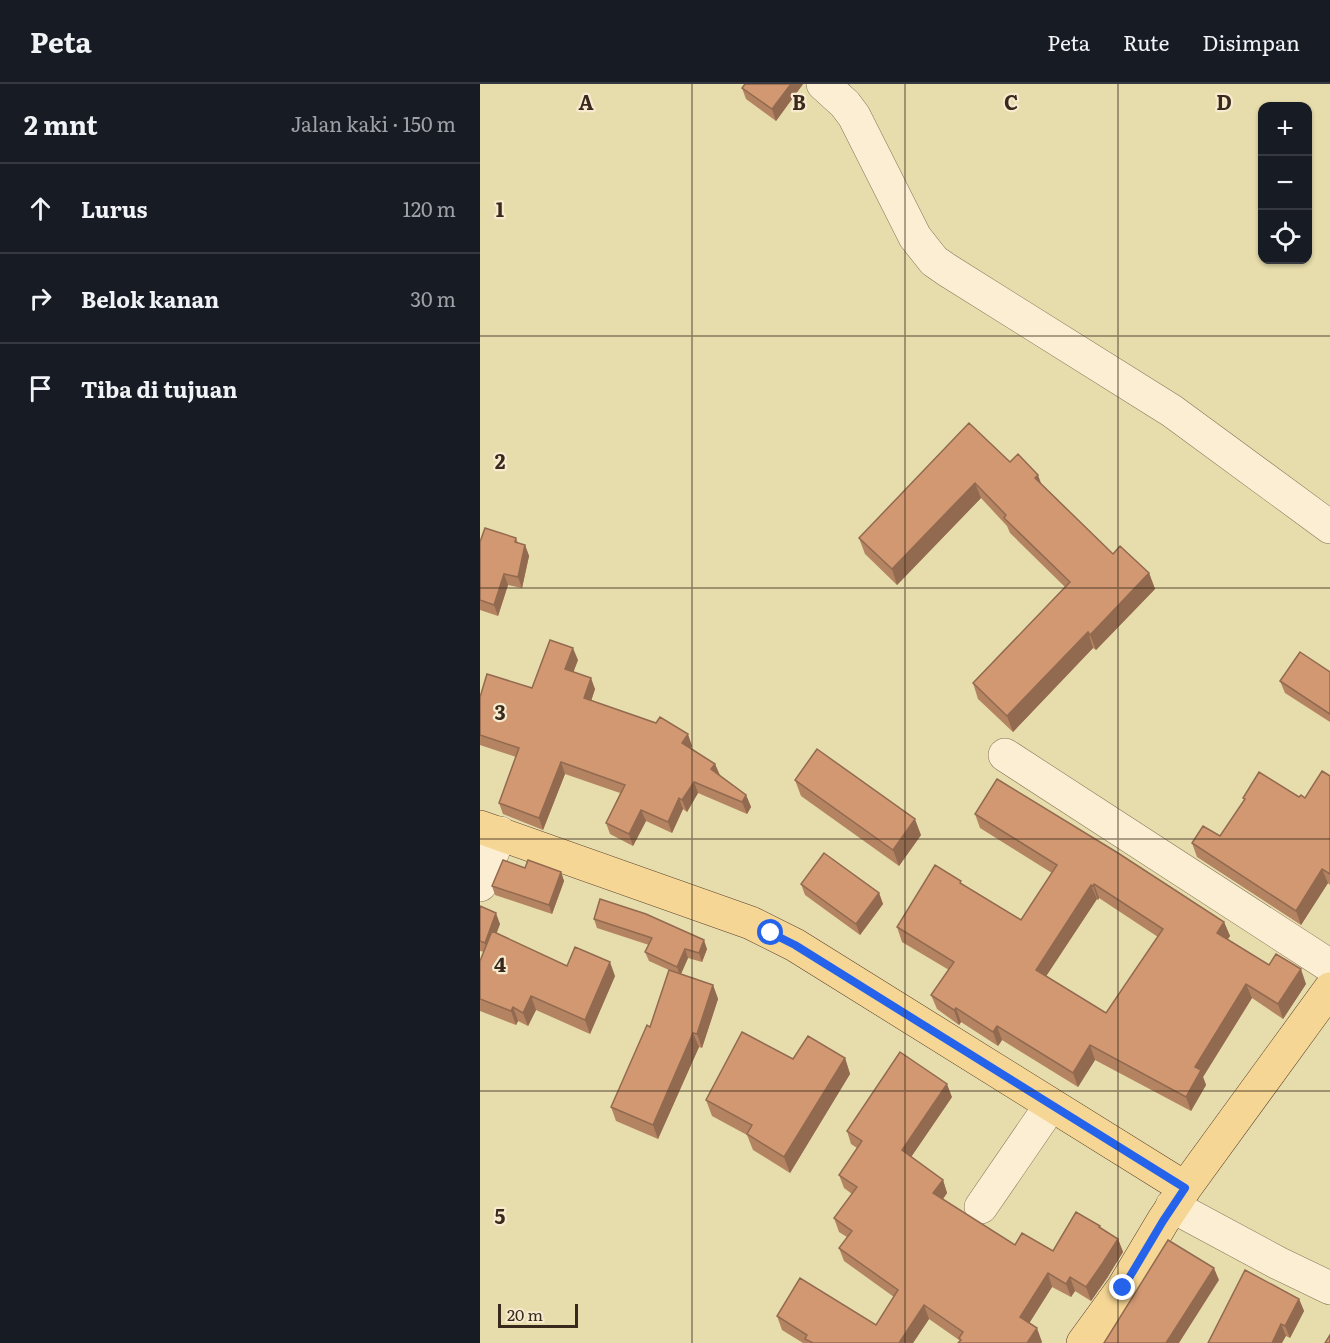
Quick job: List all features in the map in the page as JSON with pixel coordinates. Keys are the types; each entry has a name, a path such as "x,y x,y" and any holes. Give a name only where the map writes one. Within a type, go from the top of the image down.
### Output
{"main road":[{"path":"490,830 751,924 795,945 1051,1105 1178,1197"},
{"path":"1083,1343 1123,1288 1178,1197 1330,988"}],"street":[{"path":"823,84 845,104 854,116 915,237 934,261 1172,411 1330,527"},
{"path":"1005,755 1330,966"},
{"path":"480,885 490,830"},
{"path":"981,1206 1051,1105"},
{"path":"1178,1197 1278,1263 1330,1288"}],"shaded area":[{"path":"480,84 1330,84 1330,1343 480,1343"}],"building":[{"path":"745,84 791,84 772,109 742,88"},
{"path":"969,423 1010,462 1018,454 1038,475 1035,478 1113,554 1120,546 1149,573 1090,635 1088,632 1007,716 973,683 1070,582 1004,518 1006,515 975,483 892,569 859,538"},
{"path":"485,528 516,538 515,542 525,545 518,577 504,574 494,605 480,600 480,542"},
{"path":"550,640 573,648 565,669 591,678 584,698 656,723 660,717 688,734 682,743 715,764 711,769 746,795 742,802 694,782 682,800 679,798 668,822 641,810 629,834 606,823 625,785 561,762 539,818 499,803 519,748 480,735 480,697 487,674 532,688"},
{"path":"1300,652 1330,672 1330,714 1280,681"},
{"path":"817,749 915,819 893,850 795,780"},
{"path":"1322,771 1330,776 1330,874 1322,869 1296,911 1192,843 1203,826 1220,836 1245,799 1243,798 1259,772 1299,797 1301,795 1305,798"},
{"path":"997,779 1118,853 1224,922 1217,933 1269,965 1276,954 1301,969 1278,1004 1246,984 1195,1067 1201,1070 1186,1097 1090,1045 1073,1073 997,1026 993,1032 931,995 954,962 897,927 935,865 1021,920 1057,865 975,814","holes":["1094,884 1163,929 1106,1013 1036,970 1091,885"]},
{"path":"824,853 879,893 856,924 801,884"},
{"path":"503,860 525,868 528,860 561,872 549,905 492,886"},
{"path":"600,899 646,914 704,940 699,953 685,949 677,967 645,952 652,938 594,919"},
{"path":"480,906 496,913 485,943 480,941"},
{"path":"492,931 567,966 575,947 610,962 585,1020 531,996 523,1013 513,1007 511,1011 480,999 480,961"},
{"path":"669,970 713,985 697,1034 693,1033 653,1125 611,1107 647,1025 650,1027"},
{"path":"742,1032 793,1059 808,1036 845,1058 784,1157 747,1134 752,1125 706,1100"},
{"path":"900,1052 947,1084 902,1150 943,1180 933,1193 1015,1245 1022,1233 1053,1251 1076,1212 1118,1239 1086,1287 1070,1277 1066,1284 1048,1273 1020,1317 1037,1328 1027,1343 958,1343 963,1332 924,1305 899,1343 813,1343 805,1339 807,1335 777,1316 800,1278 876,1325 898,1290 839,1248 852,1231 834,1218 857,1187 839,1175 862,1141 847,1131"},
{"path":"1168,1240 1214,1268 1166,1343 1104,1343"},
{"path":"1245,1270 1299,1299 1285,1326 1281,1324 1272,1343 1208,1343"}],"route":[{"path":"771,933 795,945 1185,1188 1123,1288"}]}
